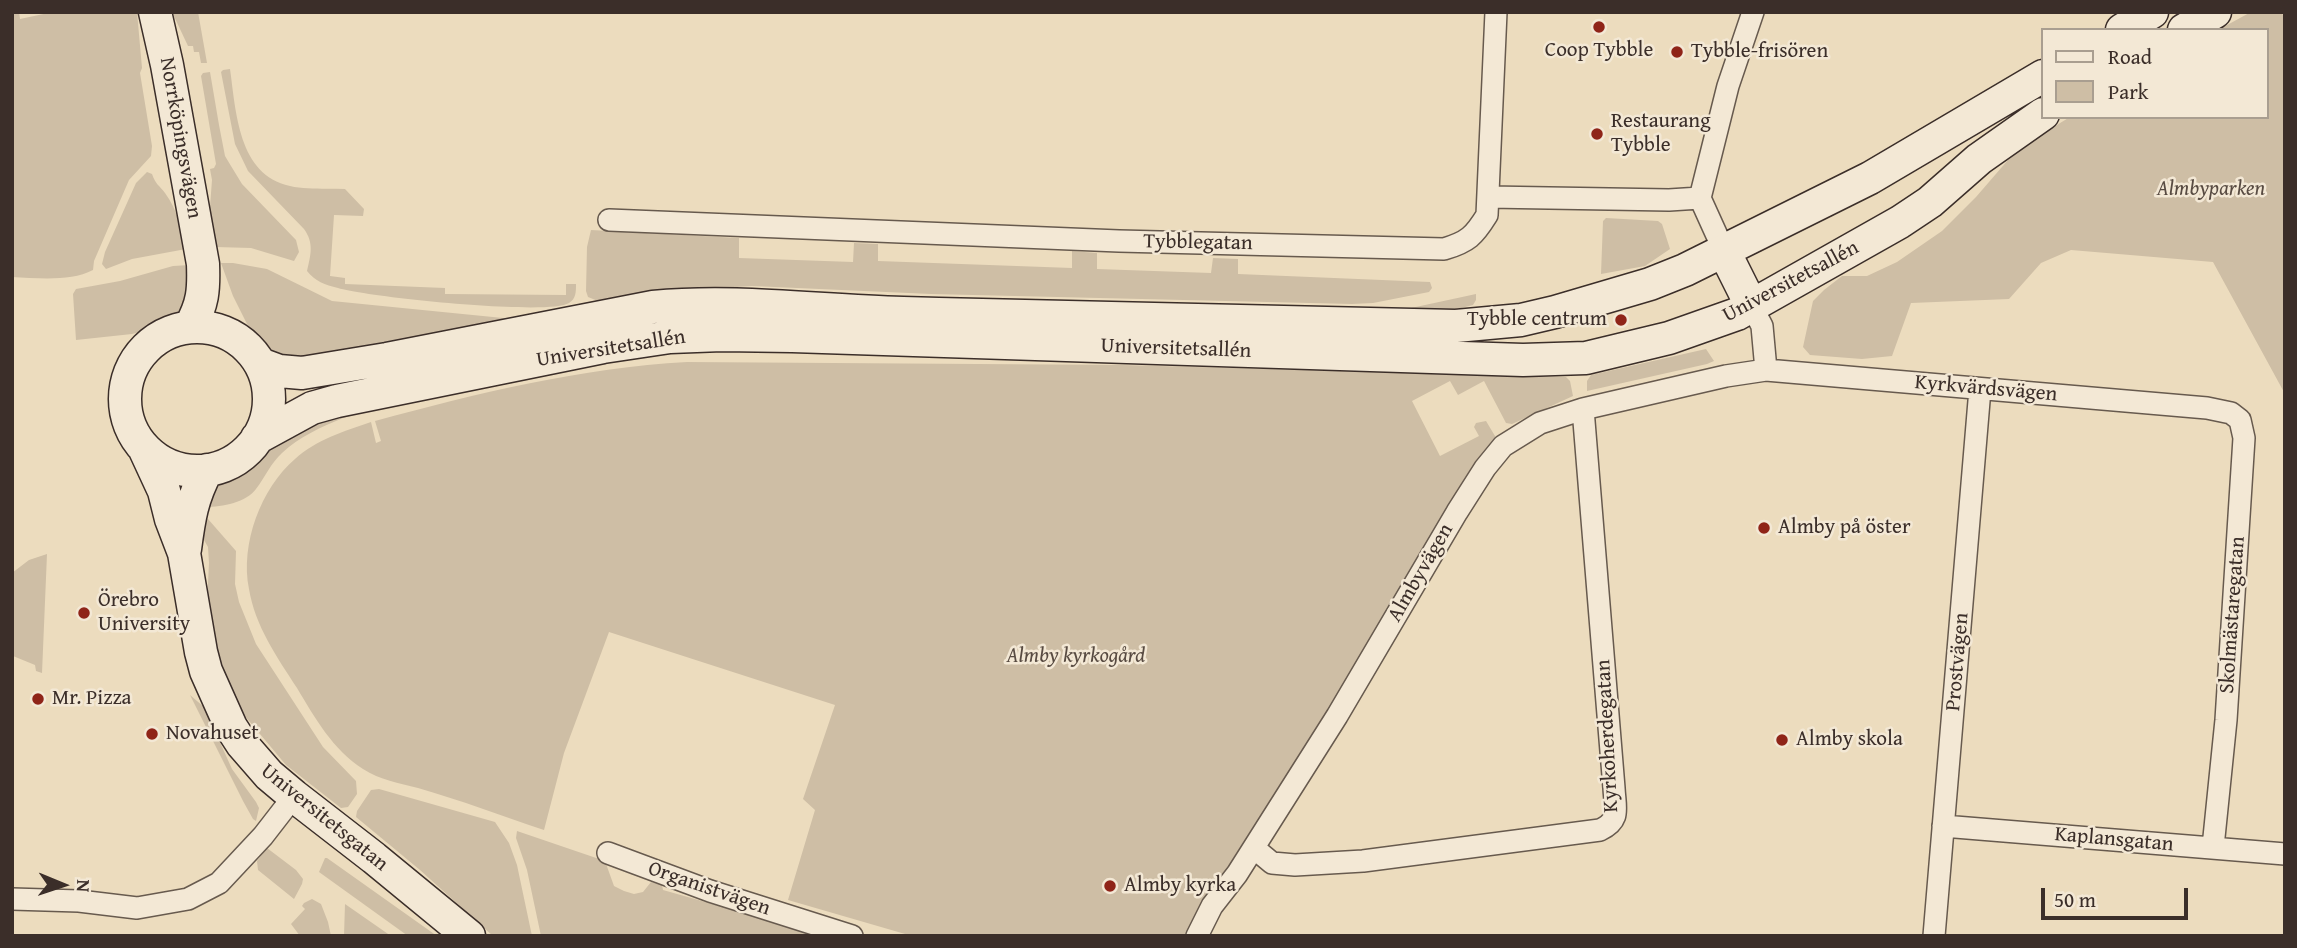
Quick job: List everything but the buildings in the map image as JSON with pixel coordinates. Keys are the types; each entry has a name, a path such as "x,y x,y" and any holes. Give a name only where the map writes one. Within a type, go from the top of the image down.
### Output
{"main road":[{"name":"Norrköpingsvägen","path":"155,12 203,264 204,290 199,311 190,327"},
{"path":"2125,28 2152,12"},
{"path":"2187,28 2215,12"},
{"name":"Universitetsallén","path":"260,363 279,372 302,373 653,307 683,304 764,304 899,313 1456,326 1521,320 1650,285 1685,270 1870,178 2042,77"},
{"name":"Universitetsallén","path":"257,438 312,408 337,401 603,347 670,337 792,336 1524,360 1586,358 1703,328 1737,314 1900,222 1930,202 1979,159 2042,115"},
{"path":"1724,251 1751,305"},
{"name":"Norrköpingsvägen","path":"203,264 237,339"},
{"path":"190,327 214,329 237,339 260,363 267,382 269,401 265,420 257,438 244,454 227,465 208,470 185,470 163,463 145,450 132,431 125,408 125,388 131,369 141,352 156,339 172,331 190,327"},
{"name":"Universitetsgatan","path":"145,450 164,491 184,553 201,652 231,727 255,761 294,796 469,936"},
{"name":"Universitetsgatan","path":"184,553 195,492 208,470"}],"street":[{"name":"Tybblegatan","path":"609,219 1119,241 1444,249 1462,243 1478,230 1487,215 1496,12"},
{"path":"1724,251 1700,198 1728,86 1753,12"},
{"path":"1489,197 1669,200 1700,198"},
{"path":"1751,305 1762,326 1766,369"},
{"name":"Kyrkvärdsvägen","path":"1766,369 2207,408"},
{"name":"Almbyvägen","path":"1197,936 1212,906 1254,848 1337,716 1485,468 1503,446 1540,423 1583,409 1766,369"},
{"name":"Prostvägen","path":"1934,936 1980,389"},
{"name":"Skolmästaregatan","path":"2207,408 2231,413 2240,420 2244,438 2226,720 2213,847"},
{"name":"Kyrkoherdegatan","path":"1254,848 1272,863 1295,865 1363,861 1600,830 1611,825 1615,818 1614,788 1583,409"},
{"path":"12,900 79,901 137,908 188,899 219,883 254,847 294,796"},
{"name":"Kaplansgatan","path":"1944,826 2285,854"},
{"name":"Organistvägen","path":"608,853 710,891 852,936"}],"green space":[{"path":"12,12 19,12 20,19 53,12 137,12 142,68 140,73 152,146 151,156 129,180 94,261 93,270 84,274 53,278 12,277"},
{"path":"172,12 198,12 207,63 201,63 199,52 194,52 193,46 188,46"},
{"name":"Almbyparken","path":"2251,12 2281,12 2285,18 2285,394 2213,262 2071,250 2041,263 2009,299 1911,303 1892,356 1862,359 1810,355 1803,347 1813,301 1824,290 1842,276 1867,276 1897,262 1942,231 2008,160 2067,119 2269,119 2269,28 2222,28"},
{"path":"230,69 243,139 260,169 273,180 290,186 345,189 364,209 363,216 334,215 330,276 345,278 345,284 445,288 445,294 566,295 566,284 576,284 573,299 569,303 555,306 457,304 355,292 317,280 307,271 311,249 304,229 248,171 235,144 221,72"},
{"path":"210,72 225,156 242,184 296,240 299,252 294,261 251,248 216,247 209,220 212,180 210,169 216,164 201,76"},
{"path":"147,172 152,174 173,206 186,249 132,259 106,269 102,264 105,252 136,183"},
{"path":"1606,218 1658,221 1662,224 1670,249 1645,266 1601,274 1603,221"},
{"path":"591,230 739,238 739,258 853,262 854,243 878,244 878,261 1072,268 1072,251 1097,253 1097,269 1211,273 1213,258 1238,259 1238,274 1430,282 1432,288 1429,292 1373,303 1352,304 931,294 752,286 652,292 598,301 588,297 586,291 587,247"},
{"path":"221,263 267,269 332,301 533,321 320,362 264,358 233,296"},
{"path":"190,265 193,280 179,315 171,324 132,334 76,340 73,294 76,289 120,281 173,266"},
{"path":"1476,294 1473,305 1449,311 1388,313"},
{"path":"705,340 945,345 987,349 680,349 638,352 472,381 327,425 303,437 282,453 256,489 246,498 215,507 201,507 209,489 216,482 303,425 346,404 570,355 638,345"},
{"path":"1706,349 1714,361 1707,364 1587,391 1587,381 1591,375"},
{"name":"Almby kyrkogård","path":"687,362 1122,365 1566,377 1570,381 1573,396 1512,424 1506,423 1484,381 1458,395 1450,381 1412,401 1440,456 1479,436 1474,427 1476,423 1486,421 1495,436 1494,447 1255,835 1208,896 1185,936 912,936 788,900 815,810 803,799 835,705 609,632 564,753 544,830 383,779 352,761 318,722 275,653 256,616 247,572 256,518 272,485 295,459 312,446 371,422 376,443 381,441 375,421 491,392 608,370"},
{"path":"208,519 236,551 235,584 239,602 256,644 323,747 356,781 357,794 348,807 341,808 286,765 239,709 219,669 207,604 208,547 200,533 199,521"},
{"path":"47,554 42,673 36,671 35,665 13,656 12,573 29,560"},
{"path":"190,695 204,707 232,769 256,802 259,808 256,821 243,801"},
{"path":"379,789 495,822 509,843 517,865 532,936 493,936 356,817 371,790"},
{"path":"517,831 605,861 614,886 624,891 634,894 643,892 651,882 662,885 663,890 815,933 814,936 541,936 527,870 516,838"},
{"path":"267,848 296,870 303,879 294,899 258,870 257,861"},
{"path":"325,858 437,936 408,936 319,872"},
{"path":"312,899 321,904 331,936 300,936 291,924 305,909 302,906 304,903"},
{"path":"345,904 391,936 344,936"}],"place":[{"name":"Coop Tybble","path":"1599,27"},
{"name":"Tybble-frisören","path":"1677,52"},
{"name":"Restaurang Tybble","path":"1597,134"},
{"name":"Tybble centrum","path":"1621,320"},
{"name":"Almby på öster","path":"1764,528"},
{"name":"Örebro University","path":"84,613"},
{"name":"Mr. Pizza","path":"38,699"},
{"name":"Novahuset","path":"152,734"},
{"name":"Almby skola","path":"1782,740"},
{"name":"Almby kyrka","path":"1110,886"}]}
